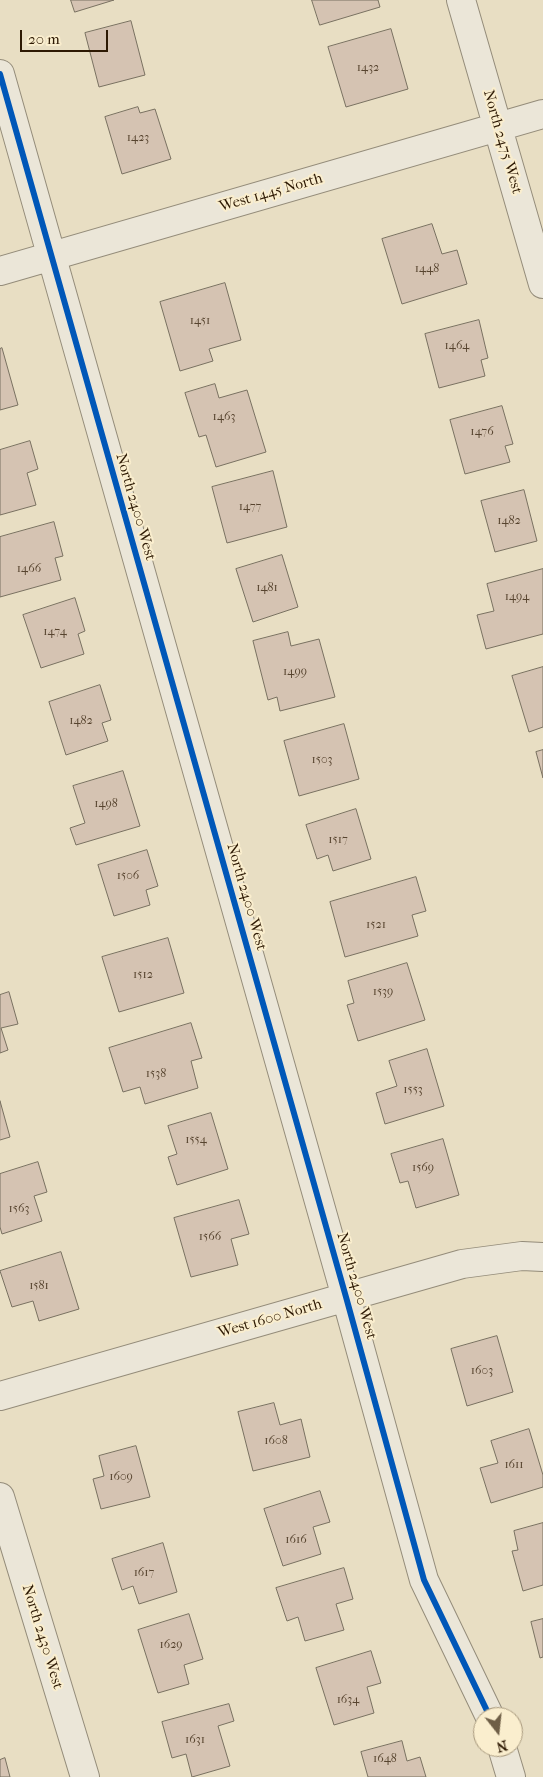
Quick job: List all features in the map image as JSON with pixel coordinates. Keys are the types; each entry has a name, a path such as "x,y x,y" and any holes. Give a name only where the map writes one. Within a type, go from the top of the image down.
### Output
{"street":[{"name":"North 2475 West","path":"461,0 543,284"},
{"name":"North 2400 West","path":"0,74 346,1297 424,1580 485,1707"},
{"name":"West 1445 North","path":"0,271 543,114"},
{"name":"West 1600 North","path":"0,1396 462,1264 522,1256 543,1257"},
{"name":"North 2430 West","path":"0,1497 84,1777"},
{"path":"505,1757 511,1777"}],"building":[{"path":"71,0 114,0 75,12"},
{"path":"312,0 378,0 380,7 320,25"},
{"path":"131,21 145,75 99,87 85,33"},
{"path":"391,29 408,89 346,107 328,47"},
{"path":"138,107 140,113 155,109 171,159 122,174 105,117"},
{"path":"432,224 442,254 457,250 467,284 402,304 382,239"},
{"path":"225,283 241,340 209,349 213,361 180,371 160,302"},
{"path":"479,320 488,358 481,360 485,376 439,388 425,334"},
{"path":"2,348 18,405 0,410 0,349"},
{"path":"215,384 219,398 247,390 266,452 216,467 206,435 199,437 185,393"},
{"path":"502,406 513,444 505,446 510,462 465,474 450,420"},
{"path":"30,441 38,469 27,473 36,505 0,515 0,450"},
{"path":"273,471 287,527 227,543 212,487"},
{"path":"524,490 537,541 495,552 481,501"},
{"path":"54,522 63,556 55,558 61,580 0,597 0,537"},
{"path":"282,555 298,607 253,622 236,569"},
{"path":"543,569 543,634 486,649 477,615 494,611 487,584"},
{"path":"75,598 85,631 78,634 84,654 41,668 23,615"},
{"path":"288,632 291,646 319,639 335,697 280,711 277,697 268,700 253,641"},
{"path":"543,667 543,727 529,732 512,676"},
{"path":"100,685 111,720 102,723 108,741 66,755 49,702"},
{"path":"344,724 359,779 299,796 284,741"},
{"path":"543,750 543,778 536,752"},
{"path":"123,771 140,826 76,845 70,828 85,823 73,786"},
{"path":"356,809 371,859 333,871 328,855 317,859 306,825"},
{"path":"147,850 158,886 146,890 150,905 114,916 98,865"},
{"path":"416,877 426,911 412,915 418,936 345,957 330,902"},
{"path":"168,938 184,993 119,1012 102,957"},
{"path":"407,963 425,1020 358,1041 347,1005 354,1003 348,981"},
{"path":"9,992 18,1024 1,1028 8,1050 0,1053 0,995"},
{"path":"191,1023 202,1058 191,1061 198,1088 145,1104 140,1087 123,1092 109,1048"},
{"path":"427,1049 444,1106 385,1124 376,1093 397,1086 389,1061"},
{"path":"0,1101 10,1137 0,1140"},
{"path":"211,1113 228,1169 177,1185 168,1157 177,1154 168,1126"},
{"path":"443,1139 459,1195 416,1208 408,1181 400,1183 391,1154"},
{"path":"38,1162 47,1192 34,1196 42,1221 2,1234 0,1227 0,1174"},
{"path":"239,1200 249,1234 231,1239 238,1265 191,1277 174,1218"},
{"path":"61,1252 79,1309 39,1321 33,1301 12,1307 0,1271"},
{"path":"497,1336 513,1392 467,1406 451,1349"},
{"path":"274,1403 280,1425 301,1419 310,1457 253,1471 238,1412"},
{"path":"529,1429 543,1475 543,1487 491,1503 480,1468 498,1463 491,1441"},
{"path":"136,1446 150,1497 101,1509 93,1479 104,1476 99,1456"},
{"path":"320,1491 330,1522 313,1527 321,1554 283,1566 264,1509"},
{"path":"543,1523 543,1585 523,1591 512,1551 518,1550 514,1531"},
{"path":"163,1543 177,1592 139,1604 133,1586 122,1590 112,1559"},
{"path":"344,1568 353,1599 336,1604 344,1630 305,1641 298,1617 287,1621 276,1588"},
{"path":"189,1614 203,1659 184,1665 189,1684 158,1693 138,1630"},
{"path":"543,1619 543,1657 540,1658 531,1622"},
{"path":"371,1651 381,1683 367,1687 374,1713 334,1725 316,1668"},
{"path":"229,1704 234,1721 218,1726 230,1766 192,1777 186,1754 172,1758 162,1722"},
{"path":"402,1741 407,1761 420,1757 426,1777 368,1777 361,1752"},
{"path":"5,1758 10,1777 0,1777 0,1760"}],"cycle path":[{"path":"0,74 346,1297 424,1580 485,1707"}]}
